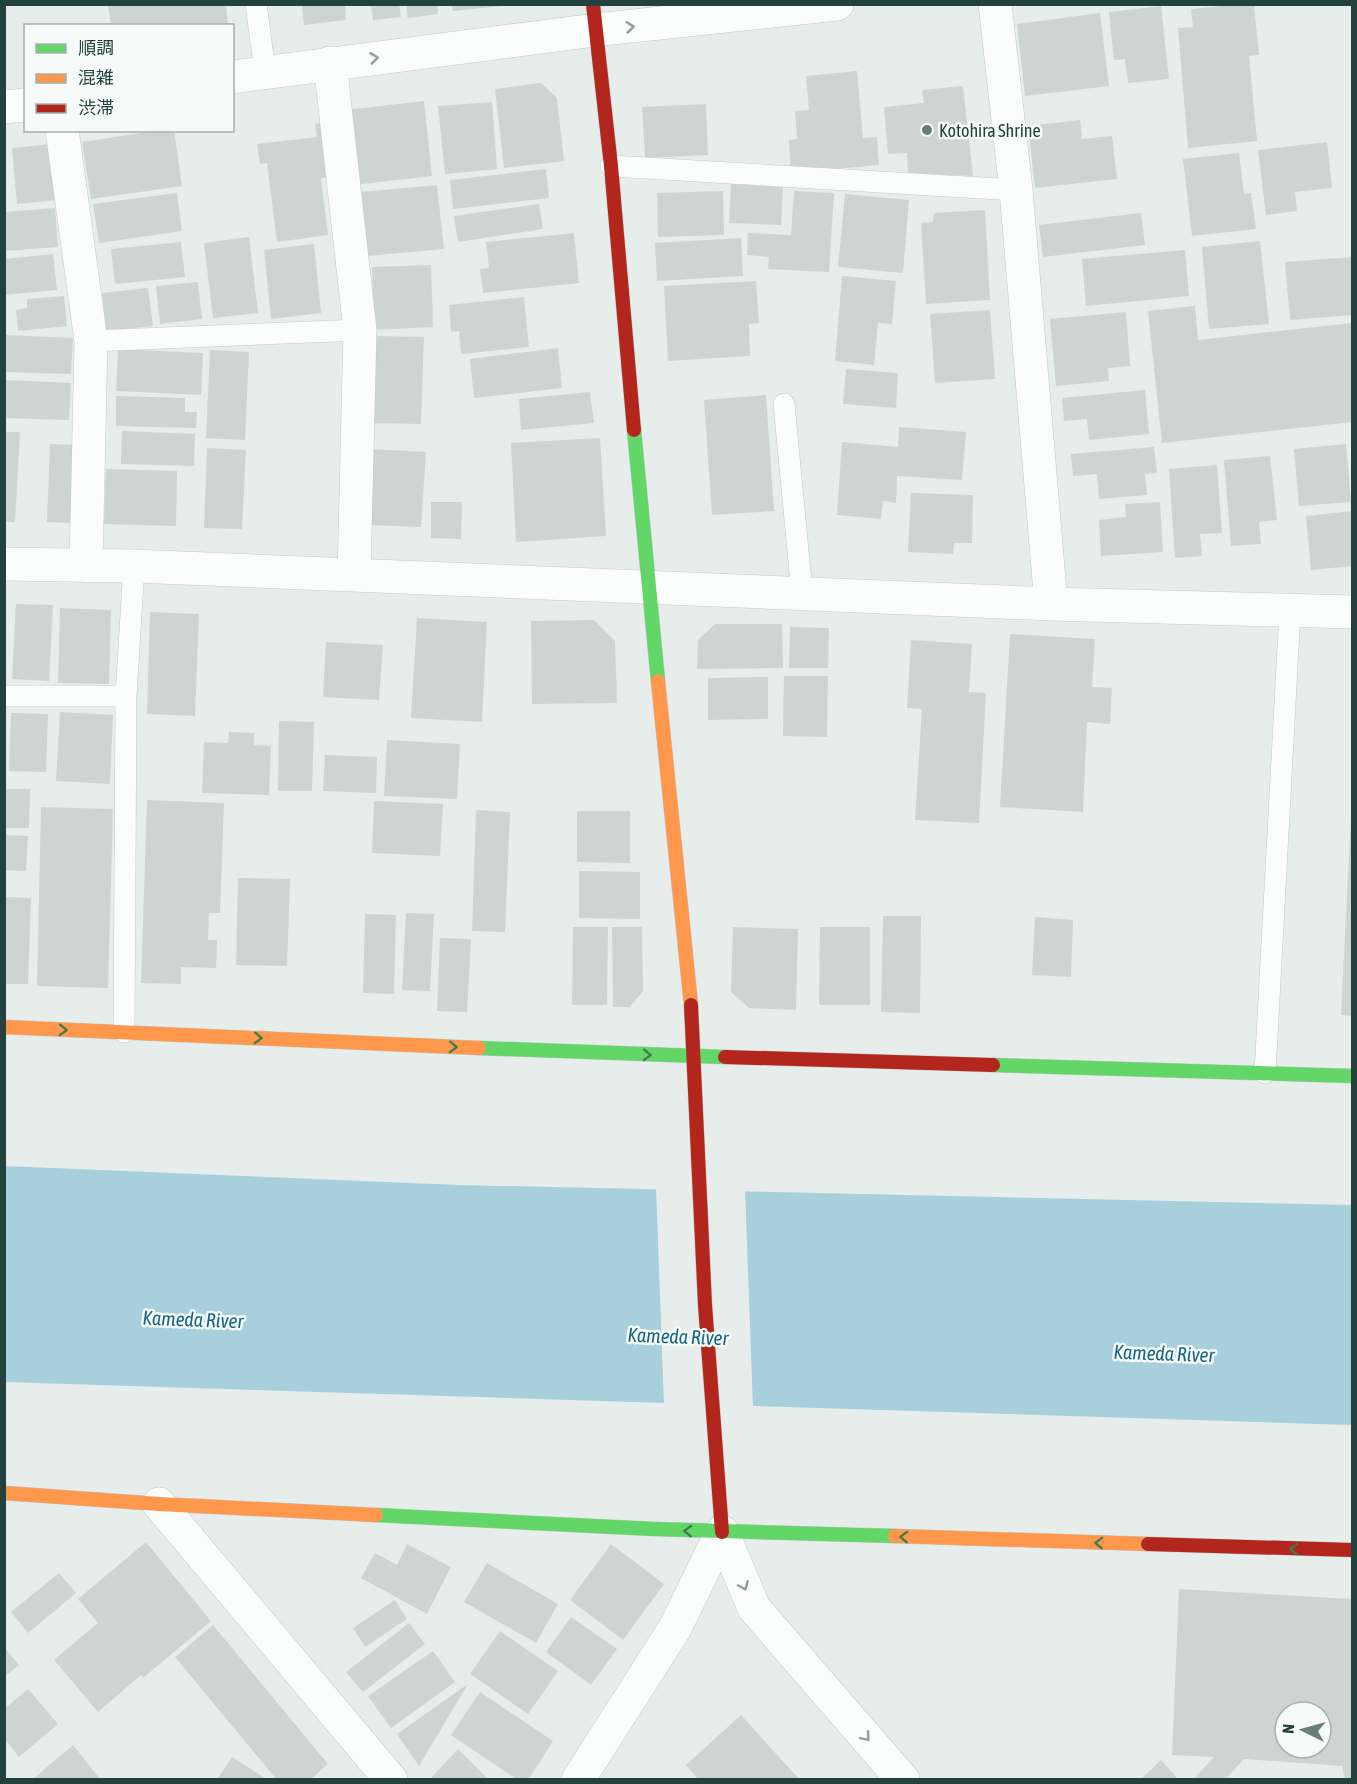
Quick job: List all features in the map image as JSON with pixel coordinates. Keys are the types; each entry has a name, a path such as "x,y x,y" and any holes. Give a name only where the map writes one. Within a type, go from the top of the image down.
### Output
{"street":[{"path":"234,76 330,63 594,17 837,4"},
{"path":"995,4 1016,190 1051,604"},
{"path":"594,17 611,166 648,588 695,1056 710,1410 722,1532 754,1608 903,1779"},
{"path":"330,63 360,330 354,575"},
{"path":"4,107 24,105"},
{"path":"62,132 91,341 86,566"},
{"path":"4,564 134,566 1051,604 1353,612"},
{"path":"4,1027 695,1056 1353,1076"},
{"path":"4,1493 159,1504 722,1532 1353,1551"},
{"path":"159,1504 391,1779"},
{"path":"578,1779 675,1628 722,1532"}],"lane":[{"path":"256,4 265,72"},
{"path":"611,166 1016,190"},
{"path":"91,341 360,330"},
{"path":"784,404 802,593"},
{"path":"124,1032 126,696 134,566"},
{"path":"1265,1073 1290,610"},
{"path":"4,696 126,696"}],"water":[{"name":"Kameda River","path":"5,1166 458,1185 1352,1205 1352,1425 5,1382"}],"pier":[{"path":"656,1186 745,1188 753,1409 664,1406"}],"building":[{"path":"108,4 226,4 228,24 111,24"},
{"path":"371,4 399,4 401,17 373,20"},
{"path":"406,4 437,4 438,14 408,18"},
{"path":"452,4 502,4 502,6 453,11"},
{"path":"1254,4 1259,55 1249,56 1257,141 1188,148 1178,28 1193,27 1191,9"},
{"path":"302,5 345,5 346,20 304,25"},
{"path":"1161,6 1169,79 1128,83 1125,59 1114,60 1109,12"},
{"path":"1100,13 1109,86 1025,96 1017,24"},
{"path":"857,71 863,138 877,137 879,165 791,173 789,140 797,139 795,111 809,110 806,76"},
{"path":"541,83 557,98 564,161 504,168 495,89"},
{"name":"Kotohira Shrine","path":"963,86 973,176 908,173 907,153 888,154 884,107 924,103 922,90"},
{"path":"424,101 432,176 354,185 346,110"},
{"path":"492,102 497,169 445,174 438,106"},
{"path":"706,104 708,155 645,158 642,107"},
{"path":"1080,120 1082,139 1112,136 1117,179 1035,188 1028,126"},
{"path":"326,122 333,177 321,178 328,235 277,242 267,163 260,164 257,144 317,137 315,124"},
{"path":"149,132 174,132 182,186 91,199 82,142"},
{"path":"1327,142 1332,188 1295,192 1297,211 1266,215 1258,150"},
{"path":"52,144 57,200 17,204 12,148"},
{"path":"1239,153 1244,194 1251,193 1256,229 1192,236 1183,159"},
{"path":"546,169 549,198 453,209 450,180"},
{"path":"731,184 783,187 781,225 729,223"},
{"path":"437,185 444,249 367,256 361,192"},
{"path":"723,191 724,235 658,237 657,193"},
{"path":"794,191 834,193 829,272 768,269 769,257 747,255 748,233 791,235"},
{"path":"177,193 182,231 99,243 93,204"},
{"path":"845,194 909,200 903,273 838,267"},
{"path":"539,204 543,229 458,242 454,216"},
{"path":"55,208 58,247 5,251 5,212"},
{"path":"985,210 990,300 926,304 921,223 933,222 934,213"},
{"path":"1141,213 1145,245 1043,257 1039,225"},
{"path":"574,233 579,283 483,293 480,269 489,268 486,242"},
{"path":"249,237 258,313 213,318 204,243"},
{"path":"741,238 743,276 657,281 655,243"},
{"path":"1260,241 1269,324 1209,329 1202,247"},
{"path":"181,242 185,277 115,284 111,249"},
{"path":"314,244 321,313 271,319 264,250"},
{"path":"1185,250 1189,296 1086,306 1082,259"},
{"path":"53,254 57,290 4,295 4,259"},
{"path":"1352,257 1352,315 1290,320 1285,262"},
{"path":"431,265 433,327 374,330 372,267"},
{"path":"842,276 896,281 892,324 878,323 874,365 835,361"},
{"path":"756,281 759,323 749,324 750,356 668,361 664,286"},
{"path":"198,282 202,319 160,324 156,286"},
{"path":"148,288 153,326 106,331 102,293"},
{"path":"64,296 67,326 18,331 16,310 27,308 27,299"},
{"path":"524,297 529,347 461,354 459,331 451,332 449,305"},
{"path":"1195,306 1198,340 1352,323 1352,422 1162,443 1148,311"},
{"path":"990,310 995,379 935,383 930,314"},
{"path":"1126,312 1130,366 1108,368 1109,381 1056,386 1050,319"},
{"path":"4,335 73,338 71,374 4,372"},
{"path":"375,336 424,337 421,424 372,423"},
{"path":"558,348 562,388 474,398 470,359"},
{"path":"118,349 203,353 201,395 116,391"},
{"path":"210,350 249,352 245,440 206,438"},
{"path":"846,369 898,373 896,408 843,404"},
{"path":"4,380 71,383 69,420 4,418"},
{"path":"1145,390 1149,434 1089,440 1087,419 1064,421 1062,398"},
{"path":"590,392 594,423 521,430 519,399"},
{"path":"766,395 774,511 712,515 704,400"},
{"path":"116,396 185,398 185,412 197,412 196,428 116,426"},
{"path":"899,427 966,432 962,480 897,476 896,503 883,501 881,519 837,515 842,442 898,447"},
{"path":"122,431 195,434 194,466 121,464"},
{"path":"4,432 20,432 15,522 4,522"},
{"path":"600,438 606,536 516,542 511,443"},
{"path":"50,444 77,445 74,523 47,522"},
{"path":"1346,444 1351,502 1299,506 1294,449"},
{"path":"1154,447 1157,473 1145,474 1147,495 1099,499 1097,474 1073,476 1071,454"},
{"path":"207,448 246,450 242,529 204,528"},
{"path":"372,449 426,452 421,527 368,525"},
{"path":"1270,456 1277,520 1259,522 1261,544 1231,546 1224,460"},
{"path":"1217,465 1222,533 1200,534 1202,556 1175,558 1169,469"},
{"path":"106,469 177,471 176,526 104,524"},
{"path":"911,493 973,495 972,543 954,543 953,554 908,552"},
{"path":"431,502 462,502 461,539 431,538"},
{"path":"1160,502 1163,552 1101,556 1099,520 1126,517 1125,504"},
{"path":"1352,511 1352,566 1311,570 1306,516"},
{"path":"16,604 53,605 49,681 12,679"},
{"path":"60,608 111,610 109,684 58,683"},
{"path":"150,612 199,614 195,716 147,714"},
{"path":"417,618 487,622 482,722 411,718"},
{"path":"594,620 615,641 617,703 532,704 531,621"},
{"path":"715,624 782,624 783,668 697,669 698,640"},
{"path":"790,627 829,628 828,668 789,668"},
{"path":"1010,634 1095,639 1092,687 1112,688 1110,724 1087,722 1083,812 1000,807"},
{"path":"911,640 972,644 969,692 986,693 979,823 915,820 922,709 907,708"},
{"path":"326,642 383,645 379,700 323,697"},
{"path":"784,676 828,676 827,737 783,736"},
{"path":"768,677 768,719 708,720 708,678"},
{"path":"60,712 113,715 110,784 56,781"},
{"path":"11,713 48,714 46,772 9,771"},
{"path":"279,721 314,722 312,791 278,791"},
{"path":"229,732 254,733 254,745 271,746 269,795 202,793 204,742 228,743"},
{"path":"387,740 460,744 457,799 384,796"},
{"path":"325,755 377,757 376,793 323,791"},
{"path":"5,789 30,789 29,828 5,828"},
{"path":"147,800 224,803 220,913 209,913 208,940 217,940 216,968 181,967 181,984 141,983"},
{"path":"374,801 443,804 440,856 372,853"},
{"path":"41,807 113,809 108,988 37,986"},
{"path":"476,810 510,812 505,932 472,931"},
{"path":"577,811 630,811 630,863 577,862"},
{"path":"1352,817 1352,1016 1341,1015"},
{"path":"4,835 28,836 26,871 4,870"},
{"path":"579,871 640,872 640,919 579,918"},
{"path":"238,878 290,879 287,966 236,965"},
{"path":"4,897 31,898 28,984 4,984"},
{"path":"406,913 434,914 430,991 402,990"},
{"path":"365,914 396,915 394,994 363,993"},
{"path":"883,916 921,916 920,1013 881,1012"},
{"path":"1035,917 1073,920 1071,977 1032,975"},
{"path":"573,927 608,927 607,1005 572,1005"},
{"path":"612,927 642,927 643,991 630,1007 613,1007"},
{"path":"733,927 798,929 796,1010 749,1008 731,992"},
{"path":"820,927 870,927 870,1005 819,1005"},
{"path":"440,938 471,939 467,1012 437,1011"},
{"path":"146,1542 211,1621 143,1678 141,1675 98,1712 54,1660 98,1623 78,1599"},
{"path":"407,1544 451,1567 427,1614 361,1578 375,1553 397,1565"},
{"path":"611,1544 664,1584 623,1640 570,1600"},
{"path":"487,1563 558,1604 536,1643 464,1602"},
{"path":"59,1573 76,1593 28,1633 11,1612"},
{"path":"1179,1589 1352,1599 1352,1780 1345,1780 1342,1766 1244,1759 1225,1780 1193,1780 1214,1757 1172,1755"},
{"path":"395,1600 407,1619 365,1647 353,1628"},
{"path":"571,1617 617,1649 591,1685 546,1652"},
{"path":"409,1623 425,1644 363,1692 346,1672"},
{"path":"213,1625 328,1764 310,1780 277,1780 175,1657"},
{"path":"500,1631 558,1671 528,1714 470,1674"},
{"path":"4,1647 19,1665 4,1677"},
{"path":"433,1651 455,1682 391,1728 368,1696"},
{"path":"468,1684 419,1766 397,1734"},
{"path":"28,1689 58,1724 19,1757 4,1738 4,1709"},
{"path":"480,1692 553,1741 528,1780 518,1780 451,1735"},
{"path":"741,1715 800,1780 699,1780 686,1765"},
{"path":"73,1745 101,1780 32,1780"},
{"path":"458,1749 489,1780 429,1780"},
{"path":"232,1757 268,1780 217,1780"},
{"path":"1161,1760 1179,1780 1140,1780"}],"traffic: fast":[{"path":"634,430 658,681"},
{"path":"479,1048 725,1057"},
{"path":"993,1065 1352,1076"},
{"path":"376,1515 654,1529 895,1536"}],"traffic: slow":[{"path":"658,681 691,1005"},
{"path":"4,1027 479,1048"},
{"path":"4,1493 159,1504 376,1515"},
{"path":"895,1536 1148,1544"}],"traffic: jam":[{"path":"593,4 611,166 634,430"},
{"path":"691,1005 705,1305 722,1532"},
{"path":"725,1057 993,1065"},
{"path":"1148,1544 1352,1550"}],"place":[{"name":"Kotohira Shrine","path":"927,130"}]}
